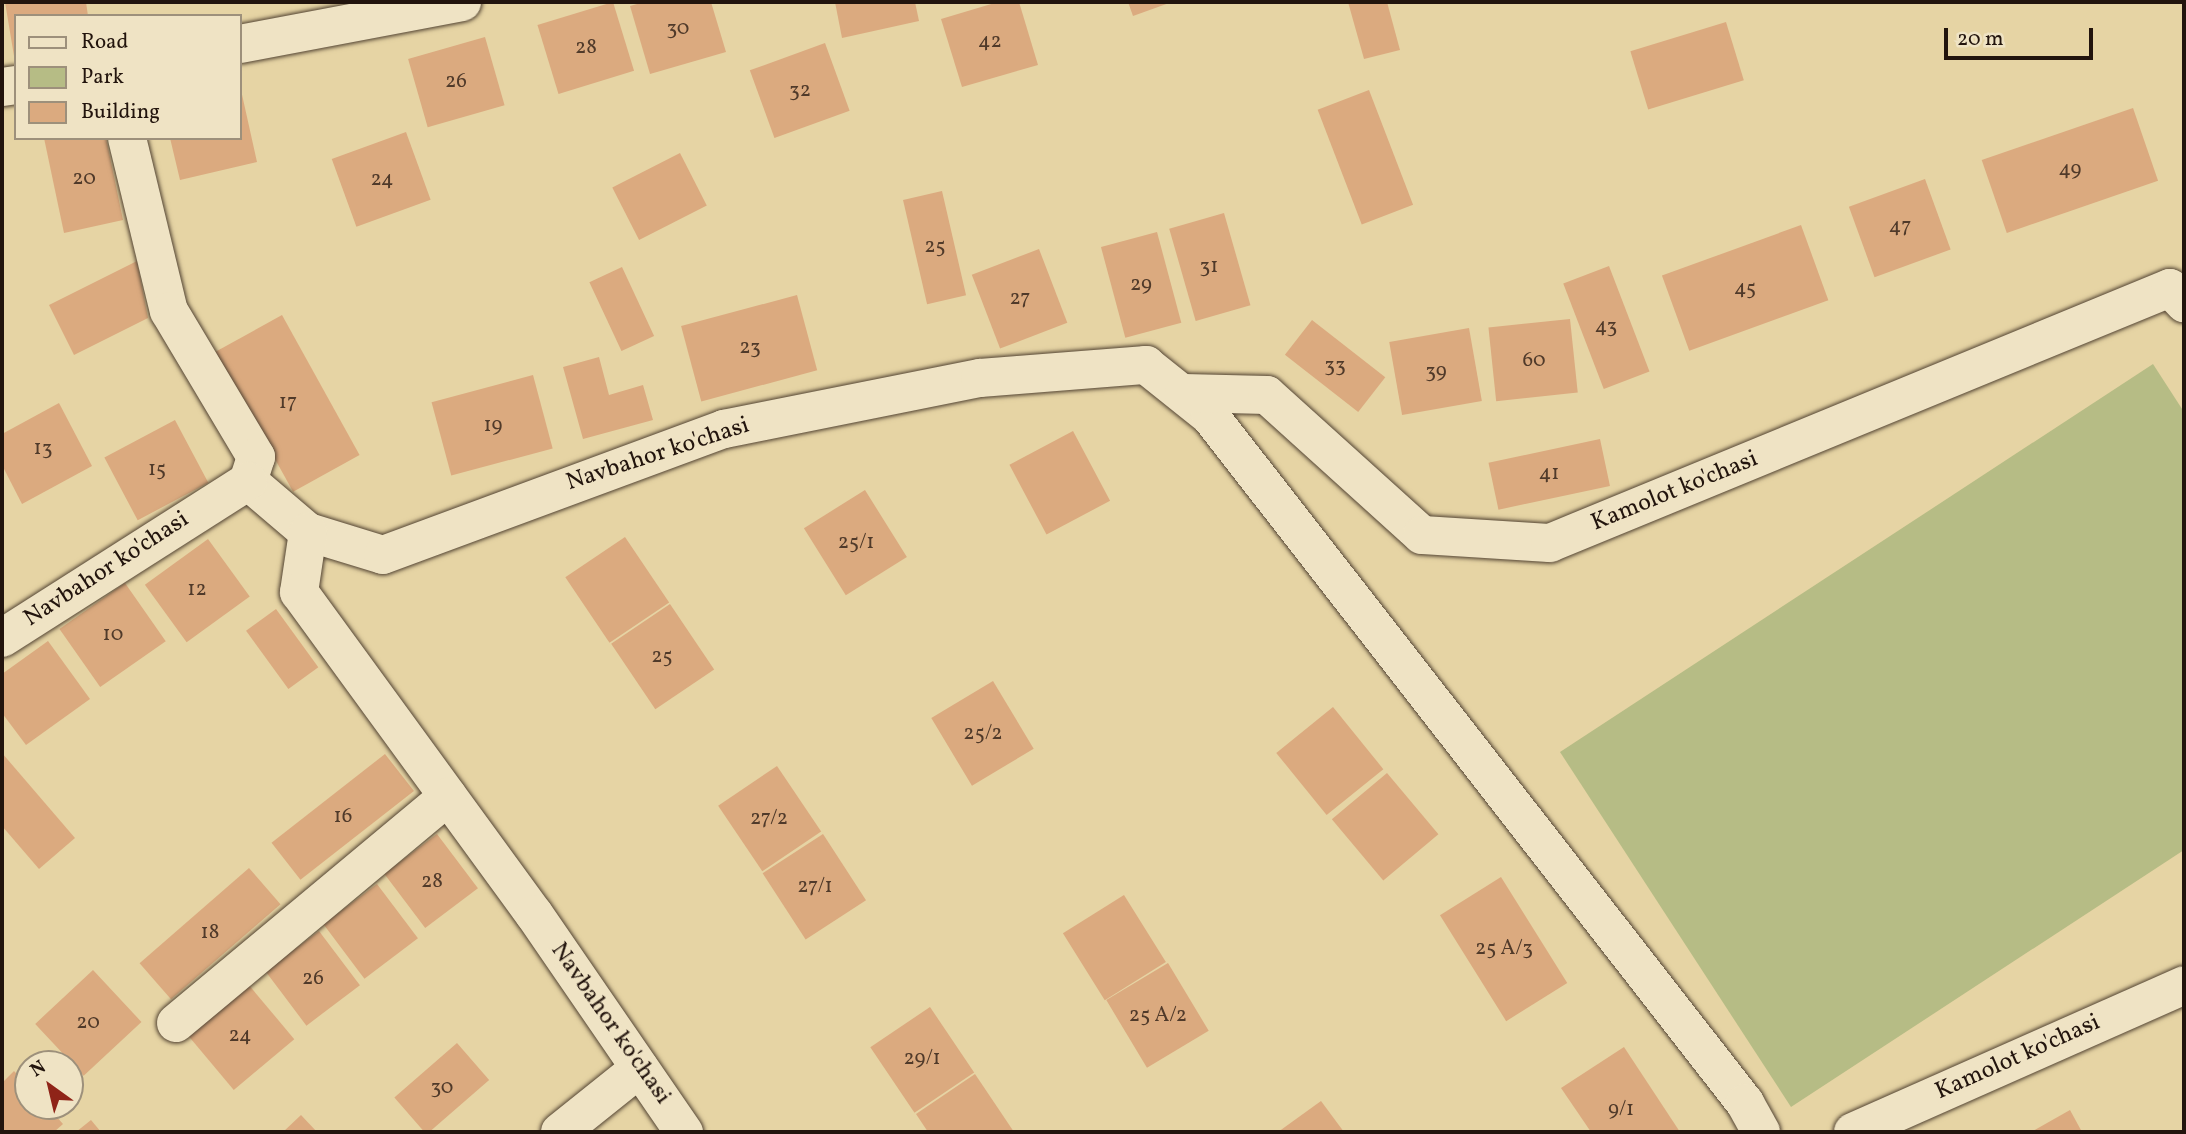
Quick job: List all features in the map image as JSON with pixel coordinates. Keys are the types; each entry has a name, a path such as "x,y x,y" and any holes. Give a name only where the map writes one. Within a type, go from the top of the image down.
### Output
{"street":[{"path":"242,44 462,2"},
{"path":"127,140 169,311 256,457 248,481"},
{"name":"Kamolot ko'chasi","path":"1184,393 1267,395 1422,535 1550,543 2170,288 2184,303"},
{"name":"Navbahor ko'chasi","path":"2,638 248,481 308,532 383,555 724,429 980,378 1146,365 1184,393"},
{"path":"1184,393 1210,416 1365,612 1745,1103 1761,1132"},
{"name":"Navbahor ko'chasi","path":"308,532 299,592 448,796 684,1132"},
{"path":"176,1023 448,796"},
{"name":"Kamolot ko'chasi","path":"1853,1132 2184,985"},
{"path":"560,1132 640,1068"}],"green space":[{"path":"2153,364 2184,412 2184,850 1791,1107 1560,752"}],"building":[{"path":"5,2 86,2 88,14 14,14 14,56"},
{"path":"613,2 634,71 559,94 537,25"},
{"path":"644,2 711,2 726,52 650,74 630,6"},
{"path":"835,2 915,2 919,21 842,38"},
{"path":"998,2 1019,2 1038,65 962,87 941,19"},
{"path":"1128,2 1172,2 1133,16"},
{"path":"1348,2 1387,2 1400,50 1364,59"},
{"path":"1726,22 1744,80 1648,110 1630,51"},
{"path":"485,37 505,105 428,127 408,59"},
{"path":"825,43 850,111 774,138 750,70"},
{"path":"1369,90 1413,205 1362,225 1318,110"},
{"path":"242,94 257,162 180,180 170,140 242,140"},
{"path":"2133,108 2158,181 2007,233 1982,160"},
{"path":"406,132 431,200 356,227 332,159"},
{"path":"44,140 106,140 123,220 64,233"},
{"path":"680,153 707,206 639,240 612,188"},
{"path":"1925,179 1951,249 1875,277 1849,207"},
{"path":"942,191 966,295 927,304 903,200"},
{"path":"1224,213 1250,305 1196,321 1169,229"},
{"path":"1801,225 1828,300 1689,351 1662,276"},
{"path":"1157,232 1181,323 1125,338 1101,247"},
{"path":"1039,249 1067,323 1000,349 972,275"},
{"path":"137,261 148,318 74,355 49,305"},
{"path":"1609,266 1649,371 1604,389 1563,284"},
{"path":"622,267 654,336 621,351 589,282"},
{"path":"797,295 817,370 701,401 681,326"},
{"path":"282,315 360,455 293,492 216,352"},
{"path":"1570,319 1578,393 1496,401 1488,328"},
{"path":"1312,320 1385,377 1358,412 1285,355"},
{"path":"1469,328 1482,401 1402,415 1389,342"},
{"path":"599,357 609,395 643,385 653,420 583,439 563,367"},
{"path":"533,375 553,448 451,476 432,402"},
{"path":"59,403 92,466 22,504 2,465 2,434"},
{"path":"175,420 208,483 138,520 104,458"},
{"path":"1073,431 1110,501 1047,535 1009,465"},
{"path":"1600,439 1610,486 1498,510 1488,463"},
{"path":"865,490 907,557 846,595 804,528"},
{"path":"625,537 669,602 609,643 565,577"},
{"path":"208,539 250,596 187,642 145,585"},
{"path":"125,583 166,641 100,687 59,629"},
{"path":"670,604 714,669 655,709 611,644"},
{"path":"276,609 318,667 288,689 246,631"},
{"path":"48,641 90,699 26,745 2,713 2,674"},
{"path":"993,681 1034,749 972,786 931,718"},
{"path":"1333,707 1383,769 1327,815 1276,753"},
{"path":"2,753 75,838 39,869 2,826"},
{"path":"385,754 414,791 300,880 272,843"},
{"path":"777,766 821,831 762,871 718,806"},
{"path":"1387,773 1438,834 1383,881 1332,819"},
{"path":"437,834 478,888 425,928 384,874"},
{"path":"823,834 866,900 806,939 763,873"},
{"path":"249,868 280,904 171,999 140,963"},
{"path":"1501,877 1567,983 1506,1021 1440,915"},
{"path":"377,884 418,938 364,979 323,924"},
{"path":"1124,895 1166,962 1105,1000 1063,933"},
{"path":"319,931 360,985 306,1026 265,971"},
{"path":"1168,963 1209,1031 1147,1068 1106,1000"},
{"path":"93,970 141,1022 84,1075 84,1050 60,1050 35,1024"},
{"path":"248,984 294,1039 234,1090 187,1035"},
{"path":"930,1007 974,1072 914,1113 870,1047"},
{"path":"457,1043 489,1080 429,1132 424,1132 394,1097"},
{"path":"1624,1047 1680,1132 1591,1132 1561,1088"},
{"path":"14,1071 14,1120 59,1120 63,1124 54,1132 2,1132 2,1083"},
{"path":"975,1074 1014,1132 928,1132 916,1114"},
{"path":"1321,1101 1344,1132 1278,1132"},
{"path":"2070,1110 2082,1132 2031,1132"},
{"path":"301,1115 317,1132 283,1132"},
{"path":"91,1120 101,1132 76,1132"}]}
